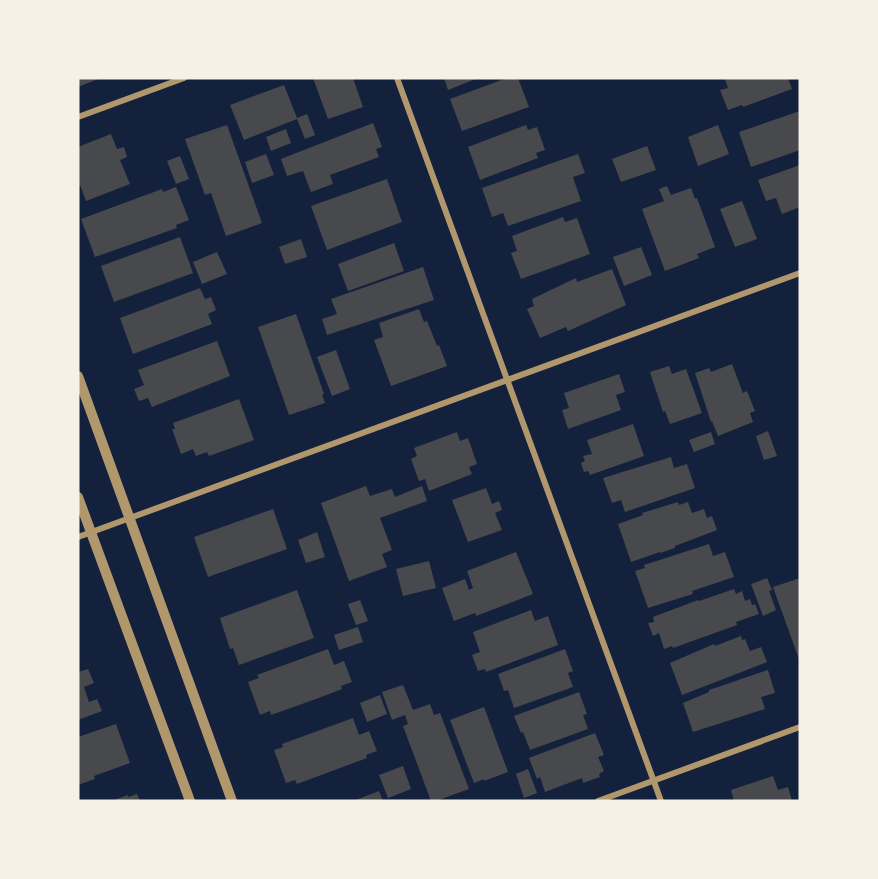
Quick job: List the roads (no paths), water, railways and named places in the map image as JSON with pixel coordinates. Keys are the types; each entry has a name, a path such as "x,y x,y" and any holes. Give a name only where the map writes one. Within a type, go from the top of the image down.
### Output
{"street":[{"path":"78,117 184,78"},
{"path":"397,78 661,801"},
{"path":"78,537 800,273"},
{"path":"78,376 232,801"},
{"path":"78,497 190,801"},
{"path":"598,801 800,727"}]}
